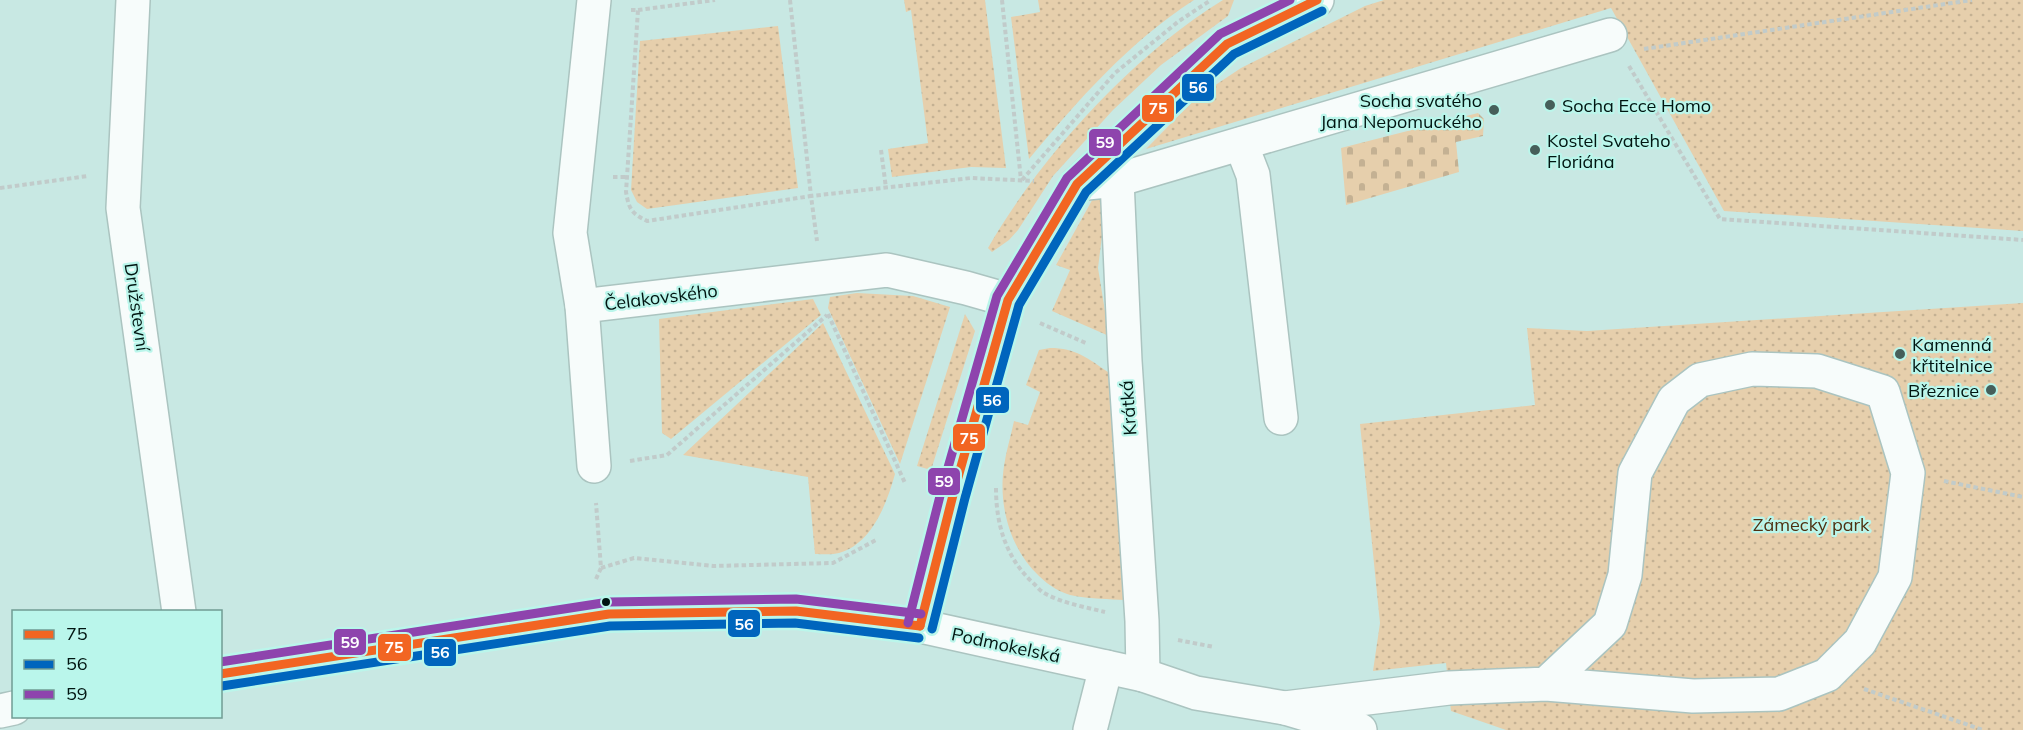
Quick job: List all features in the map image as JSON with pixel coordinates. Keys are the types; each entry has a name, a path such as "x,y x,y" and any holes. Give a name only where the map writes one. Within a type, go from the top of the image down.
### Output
{"street":[{"name":"Družstevní","path":"133,0 123,208 179,610"},
{"path":"920,626 953,495 1008,300 1077,184 1227,44 1301,3"},
{"name":"Čelakovského","path":"593,4 570,233 582,306 887,270 1008,300"},
{"path":"1077,184 1117,180 1610,35"},
{"path":"1241,144 1253,175 1281,418"},
{"name":"Krátká","path":"1117,180 1125,361 1142,621 1143,675"},
{"path":"582,306 594,466"},
{"path":"1285,708 1449,687 1546,684 1693,696 1779,694 1827,675 1860,642 1895,577 1908,473 1883,392 1817,371 1752,369 1700,380 1674,400 1635,473 1626,575 1610,624 1546,684"},
{"name":"Podmokelská","path":"222,674 594,616 796,611 920,626 1143,675 1196,693 1285,708 1360,730"},
{"path":"1090,730 1106,667"}],"path":[{"path":"593,4 638,10 715,0"},
{"path":"790,0 818,249"},
{"path":"1002,0 1022,181"},
{"path":"1022,181 1115,73 1179,21 1211,0"},
{"path":"1610,35 1641,50 1972,0"},
{"path":"638,10 626,192 629,208 646,221 811,196 971,178 1022,181"},
{"path":"1610,35 1720,219 2023,240"},
{"path":"881,150 886,188"},
{"path":"0,188 126,171"},
{"path":"824,307 905,483"},
{"path":"1042,314 1039,323 1125,361"},
{"path":"594,616 601,568 594,466 667,456 828,315"},
{"path":"1908,473 2023,497"},
{"path":"996,487 996,508 1003,539 1018,568 1043,592 1075,604 1142,621 1166,638 1215,647"},
{"path":"601,568 634,558 713,566 833,563 876,540"},
{"path":"1827,675 1983,730"}],"green space":[{"path":"904,0 985,0 1006,168 971,167 892,177 888,149 928,143 911,10 906,12"},
{"path":"1038,0 1194,0 1170,16 1126,53 1066,115 1029,159 1011,17 1040,12"},
{"path":"1223,0 1234,0 1228,16 1161,65 1113,110 1053,176 1018,230 1009,240 992,252 988,248 1009,213 1061,144 1091,110 1156,49"},
{"path":"1384,0 2023,0 2023,231 1724,211 1611,8 1146,149 1196,98 1241,68 1365,6"},
{"path":"778,26 798,188 647,209 637,202 631,190 640,41"},
{"path":"1478,113 1484,119 1483,136 1456,142 1459,172 1346,205 1341,148"},
{"path":"1100,186 1108,187 1098,268 1109,336 1052,311 1070,270 1056,265"},
{"path":"857,293 913,296 950,307 900,464 828,308 830,297"},
{"path":"813,299 821,315 671,439 662,433 659,319"},
{"name":"Zámecký park","path":"2023,303 2023,730 1506,730 1451,711 1446,663 1373,671 1380,623 1360,424 1535,405 1527,328 1587,331"},
{"path":"965,314 975,331 931,470 917,466"},
{"path":"823,323 895,474 888,497 876,521 861,541 839,553 815,554 808,477 683,455"},
{"path":"1050,348 1074,352 1108,372 1125,600 1075,596 1051,586 1039,576 1020,553 1008,526 1003,496 1007,449 1014,421 1028,425 1040,392 1026,385 1039,350"}],"transit line":[{"name":"59","path":"908,623 941,492 997,296 1067,178 1220,34 1290,0"},
{"name":"75","path":"920,626 953,495 1008,300 1077,184 1227,44 1317,0"},
{"name":"56","path":"932,629 965,498 1019,305 1086,192 1234,54 1322,11"},
{"name":"59","path":"222,662 609,602 796,599 921,614"},
{"name":"75","path":"222,674 609,614 796,611 920,626"},
{"name":"56","path":"222,686 610,626 795,623 919,638"}],"place":[{"name":"Socha Ecce Homo","path":"1550,105"},
{"name":"Socha svatého Jana Nepomuckého","path":"1494,110"},
{"name":"Kostel Svateho Floriána","path":"1535,150"},
{"name":"Kamenná křtitelnice","path":"1900,354"},
{"name":"Březnice","path":"1991,390"}]}
